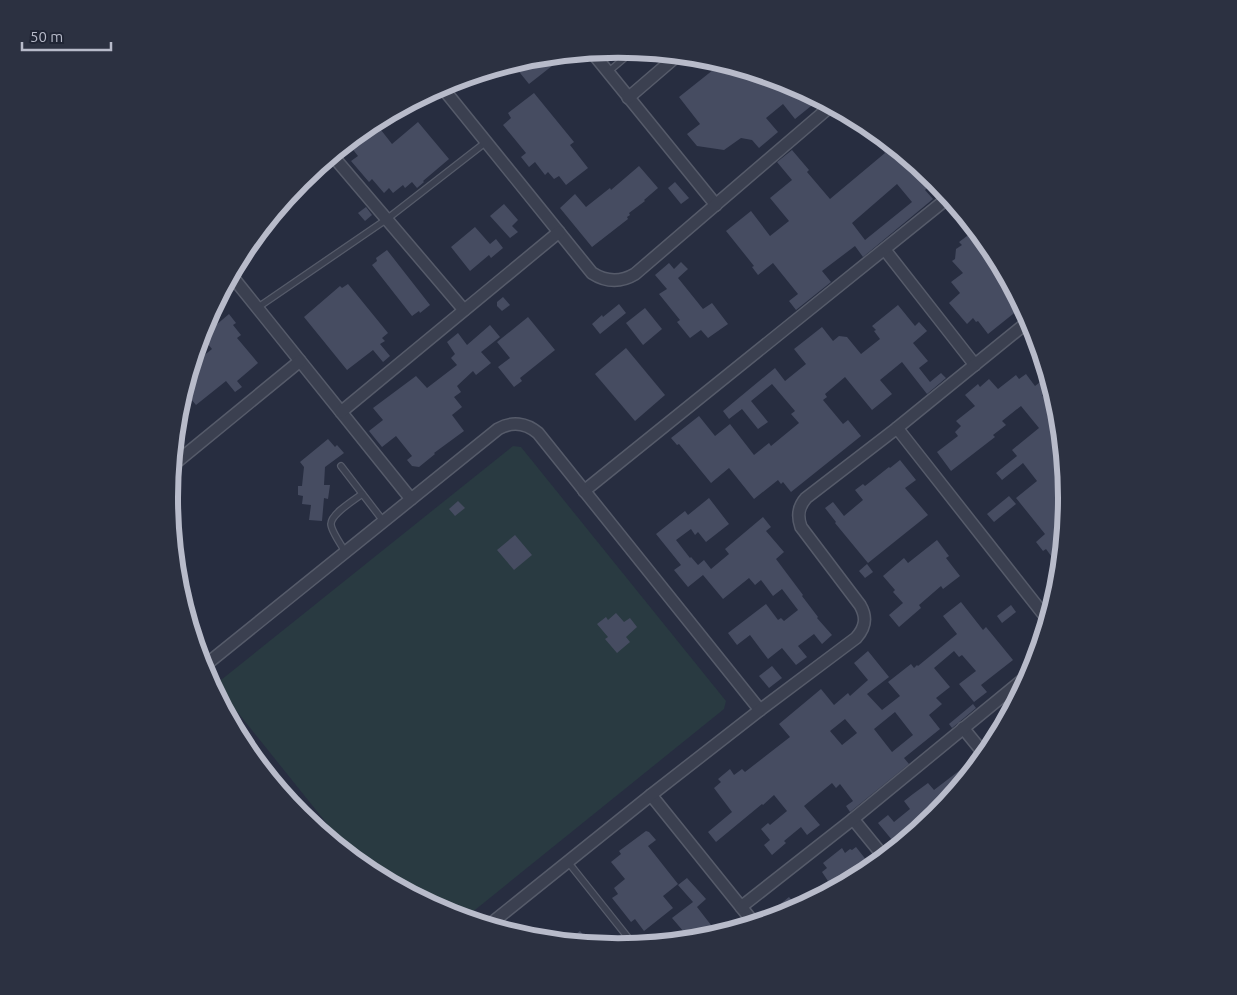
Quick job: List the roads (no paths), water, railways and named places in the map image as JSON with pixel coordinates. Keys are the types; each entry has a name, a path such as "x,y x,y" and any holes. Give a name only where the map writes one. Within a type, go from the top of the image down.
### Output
{"street":[{"path":"596,58 716,205"},
{"path":"628,98 672,61"},
{"path":"446,93 592,273 605,280 621,280 635,274 826,110"},
{"path":"336,160 464,310"},
{"path":"584,491 944,201"},
{"path":"341,412 559,232"},
{"path":"885,250 975,365"},
{"path":"235,280 411,499"},
{"path":"496,920 651,795 856,638 864,626 864,611 802,527 798,515 802,503 1023,325"},
{"path":"180,460 300,361"},
{"path":"210,661 498,429 516,423 528,426 538,433 760,710"},
{"path":"897,428 1043,614"},
{"path":"741,907 1016,685"},
{"path":"963,728 980,748"},
{"path":"651,795 749,917"},
{"path":"853,818 880,851"}],"lane":[{"path":"608,72 625,58"},
{"path":"257,308 387,219 486,142"},
{"path":"341,466 384,522"},
{"path":"346,552 331,527 331,520 335,514 362,494"},
{"path":"568,862 628,938"}]}
